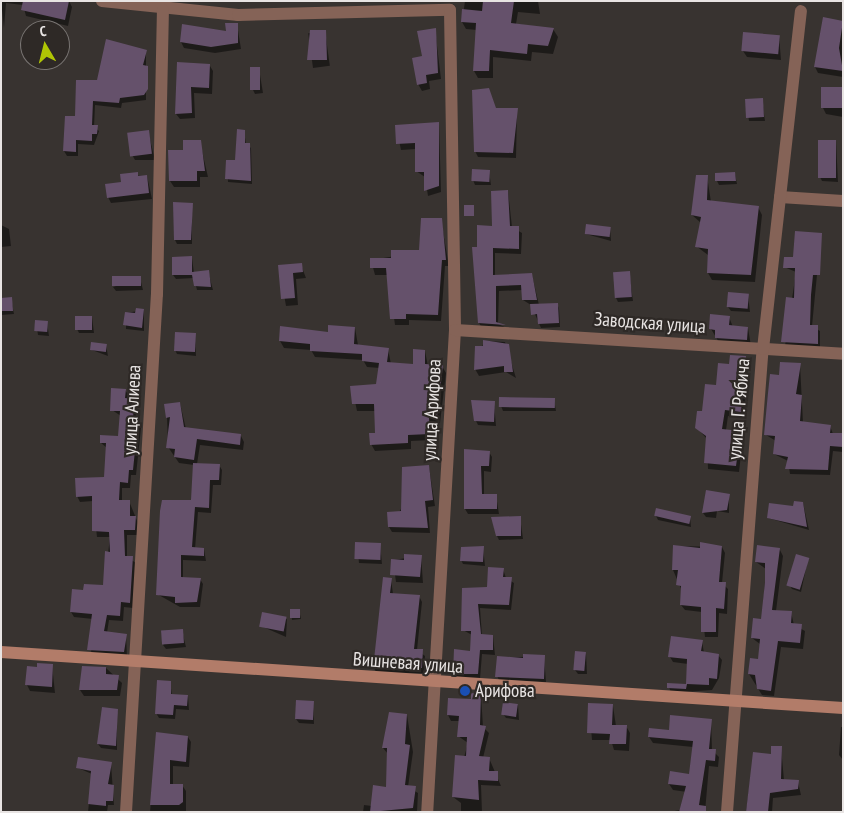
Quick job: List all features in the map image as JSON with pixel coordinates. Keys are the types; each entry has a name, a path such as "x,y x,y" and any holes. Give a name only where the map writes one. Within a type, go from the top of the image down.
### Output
{"street":[{"path":"102,1 163,10 238,15 392,5"},
{"name":"улица Арифова","path":"392,5 450,10 455,330 427,812"},
{"name":"улица Алиева","path":"126,812 137,661 157,294 163,10"},
{"name":"улица Г. Рябича","path":"727,812 763,349 801,11"},
{"path":"780,198 843,201"},
{"name":"Заводская улица","path":"455,330 843,354"},
{"name":"Вишневая улица","path":"1,652 435,684 843,708"}],"building":[{"path":"23,1 69,1 65,20 21,10"},
{"path":"483,1 514,1 511,23 554,28 548,46 528,44 527,54 490,50 489,71 473,71 476,23 461,22 462,9 482,11"},
{"path":"823,17 843,21 839,48 843,71 814,67"},
{"path":"225,23 238,23 238,43 211,47 180,42 182,24 226,31"},
{"path":"436,28 438,73 426,75 427,83 417,85 412,58 422,56 417,31"},
{"path":"310,30 326,30 327,60 307,60"},
{"path":"743,32 780,35 778,54 741,51"},
{"path":"106,39 147,50 143,65 148,66 148,89 144,95 120,98 119,103 93,101 92,125 98,125 97,134 92,134 92,141 76,140 76,152 63,151 65,116 75,116 76,80 97,80"},
{"path":"177,62 210,64 209,88 191,87 192,113 175,114"},
{"path":"250,67 260,67 260,90 250,90"},
{"path":"821,87 843,87 843,108 821,108"},
{"path":"489,88 496,108 518,108 513,153 474,152 472,90"},
{"path":"763,98 764,117 746,118 745,99"},
{"path":"439,122 439,186 424,191 424,172 415,172 415,143 396,144 395,125"},
{"path":"237,129 245,130 245,143 250,143 251,181 225,179 226,160 235,160"},
{"path":"149,130 152,154 130,157 127,133"},
{"path":"183,140 201,140 205,171 197,171 197,181 169,181 168,150 183,150"},
{"path":"818,140 836,140 836,178 818,178"},
{"path":"472,169 490,170 489,182 471,181"},
{"path":"138,172 138,176 147,175 149,193 107,198 105,184 121,182 120,174"},
{"path":"735,172 736,181 715,181 715,173"},
{"path":"696,175 708,175 707,200 759,206 751,275 707,273 708,249 695,247 701,217 691,215"},
{"path":"508,190 510,226 519,226 519,249 493,248 493,275 532,273 537,300 522,300 521,285 496,286 496,322 506,325 478,323 472,247 477,247 477,225 492,226 491,191"},
{"path":"173,202 193,203 191,240 174,240"},
{"path":"464,205 474,205 474,216 464,216"},
{"path":"421,218 442,218 446,260 442,260 438,315 406,314 406,319 390,319 386,268 370,268 370,258 391,258 391,250 419,250"},
{"path":"586,224 611,227 610,237 585,234"},
{"path":"795,231 822,233 820,275 813,275 811,295 810,325 818,325 818,344 781,342 786,297 794,298 795,268 783,268 784,257 793,257"},
{"path":"192,256 192,272 209,270 211,287 194,286 192,275 172,275 172,257"},
{"path":"302,263 303,272 293,273 295,298 281,299 278,265"},
{"path":"630,271 632,297 615,298 613,272"},
{"path":"112,276 141,276 141,286 112,286"},
{"path":"728,292 749,294 748,309 727,307"},
{"path":"12,297 13,311 1,311 1,298"},
{"path":"558,303 559,323 538,324 537,314 531,315 530,304"},
{"path":"136,308 144,309 142,328 123,325 125,312 135,313"},
{"path":"710,314 730,316 729,325 748,327 747,340 715,338 715,330 709,329"},
{"path":"75,316 92,316 92,330 75,330"},
{"path":"35,320 48,321 47,332 34,331"},
{"path":"328,325 355,327 354,344 389,348 387,362 413,364 413,349 425,350 425,364 443,365 437,417 429,417 430,434 408,435 408,443 370,445 369,433 375,433 374,404 352,404 350,386 376,384 379,363 362,361 362,354 310,351 310,344 279,341 280,326 328,332"},
{"path":"175,332 196,333 195,352 174,351"},
{"path":"483,340 509,344 513,372 504,372 504,366 474,370 475,346 483,346"},
{"path":"91,342 107,344 106,352 90,350"},
{"path":"730,355 746,356 741,412 725,410 722,429 741,431 736,466 704,463 706,436 695,428 697,411 702,411 705,384 716,385 718,363 729,364"},
{"path":"780,362 801,363 796,394 802,395 800,421 831,425 830,433 843,433 843,447 830,446 828,470 785,469 788,457 773,454 775,436 764,435 770,374 779,375"},
{"path":"111,388 126,389 125,398 134,399 133,421 138,421 133,470 129,470 128,483 120,482 119,500 130,500 130,516 136,516 135,530 124,530 125,556 133,556 130,603 121,602 120,616 107,615 104,631 127,634 124,652 87,650 92,614 70,612 72,589 83,590 84,584 103,585 105,551 110,552 109,532 92,531 92,496 76,497 75,478 104,477 106,443 100,443 100,435 118,436 120,411 110,411"},
{"path":"499,397 555,398 555,408 499,407"},
{"path":"471,400 495,401 494,422 474,421"},
{"path":"180,402 184,427 241,434 240,445 197,439 194,460 174,457 175,449 166,448 170,417 166,418 164,404"},
{"path":"464,449 490,451 489,466 481,466 482,494 497,494 497,509 464,509"},
{"path":"193,463 220,464 219,480 210,480 209,508 195,507 192,547 204,548 204,556 181,555 181,577 201,578 197,602 175,603 175,597 156,595 160,511 162,500 191,500"},
{"path":"429,465 433,500 425,501 428,528 388,527 387,512 401,511 402,467"},
{"path":"706,490 730,494 727,510 702,513"},
{"path":"794,501 803,502 807,527 767,518 769,503 793,506"},
{"path":"656,508 691,516 689,524 654,516"},
{"path":"521,516 521,536 496,536 491,517"},
{"path":"355,542 381,543 380,560 354,559"},
{"path":"700,542 722,546 719,582 726,582 724,609 716,608 716,632 701,632 701,607 680,605 681,586 676,585 678,570 672,570 673,545 700,548"},
{"path":"757,545 780,548 772,610 792,611 791,623 802,624 800,643 778,641 771,691 757,689 755,675 748,674 750,658 758,659 760,639 751,638 753,618 761,619 765,582 765,563 755,562"},
{"path":"484,546 483,562 460,561 461,547"},
{"path":"404,554 422,555 420,577 390,575 391,559 404,560"},
{"path":"796,554 809,558 800,590 786,586"},
{"path":"488,567 504,568 503,577 512,577 509,605 478,604 481,634 493,635 493,650 480,650 478,674 453,674 454,649 470,651 471,631 461,631 462,588 487,587"},
{"path":"383,577 392,578 390,593 420,595 414,649 423,649 422,668 373,669"},
{"path":"290,609 300,609 300,618 290,618"},
{"path":"262,612 287,617 284,631 259,627"},
{"path":"183,629 184,643 162,645 161,631"},
{"path":"671,636 703,640 701,651 719,654 717,679 709,678 709,685 687,684 686,689 667,688 667,683 686,684 687,659 668,657"},
{"path":"575,651 586,652 584,671 573,670"},
{"path":"523,654 545,655 544,679 495,677 497,656 523,658"},
{"path":"37,663 53,664 52,687 25,685 27,666 37,667"},
{"path":"82,666 106,667 106,674 119,675 117,690 79,690"},
{"path":"157,680 171,681 171,694 188,695 187,706 174,705 173,715 155,714"},
{"path":"471,693 481,694 480,725 486,726 479,756 490,757 489,771 498,771 498,781 478,780 479,800 452,797 455,755 466,756 467,737 457,737 459,716 447,715 448,698 471,699"},
{"path":"296,700 314,701 313,720 295,719"},
{"path":"503,702 518,704 516,717 501,715"},
{"path":"588,703 613,704 612,725 627,725 626,744 609,744 610,734 587,733"},
{"path":"102,707 118,709 116,746 97,744"},
{"path":"389,712 407,714 405,744 410,745 405,785 416,786 413,808 370,812 373,785 386,787 387,748 382,748"},
{"path":"670,715 712,719 709,749 716,749 715,761 706,760 699,805 706,806 706,812 679,812 686,786 668,784 670,771 689,774 693,741 648,737 649,728 669,730"},
{"path":"156,732 188,736 186,762 170,760 170,784 183,784 183,802 179,805 150,805"},
{"path":"771,746 782,746 781,779 799,780 798,789 770,793 768,812 746,812 753,752 771,754"},
{"path":"78,757 112,762 108,784 114,785 113,801 106,801 106,806 88,804 91,771 76,768"}],"place":[{"name":"Арифова","path":"465,691"}]}
